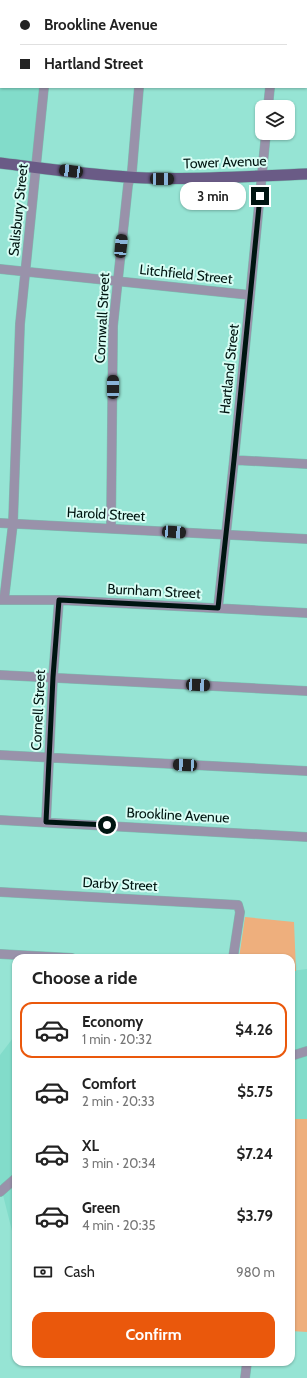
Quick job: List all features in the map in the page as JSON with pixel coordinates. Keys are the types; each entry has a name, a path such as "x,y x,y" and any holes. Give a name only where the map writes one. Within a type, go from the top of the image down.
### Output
{"main road":[{"name":"Tower Avenue","path":"0,163 116,177 188,179 307,174"}],"street":[{"name":"Salisbury Street","path":"2,600 13,523 20,324 44,88"},
{"name":"Cornwall Street","path":"111,528 113,326 128,185 131,177 139,88"},
{"path":"269,100 270,88"},
{"name":"Hartland Street","path":"218,608 265,140"},
{"name":"Litchfield Street","path":"0,269 250,295"},
{"path":"234,460 307,464"},
{"name":"Harold Street","path":"0,523 307,539"},
{"name":"Burnham Street","path":"2,600 59,600 307,613"},
{"name":"Cornell Street","path":"46,822 53,677 59,600"},
{"path":"0,674 307,691"},
{"path":"0,755 307,772"},
{"name":"Brookline Avenue","path":"0,820 307,837"},
{"name":"Darby Street","path":"0,892 238,905 240,912 234,954"},
{"path":"0,954 12,955"},
{"path":"295,1055 307,1051"},
{"path":"0,1192 12,1182"},
{"path":"245,1378 246,1366"}],"shaded area":[{"path":"0,88 41,88 33,162 0,160"},
{"path":"245,917 294,922 296,971 295,954 240,954"},
{"path":"307,969 307,1119 295,1119 295,970"},
{"path":"12,1039 12,1231 0,1183 0,1055"},
{"path":"295,1119 307,1119 307,1332 295,1331"}],"route":[{"path":"107,825 46,822 53,677 59,600 218,608 260,196"}]}
